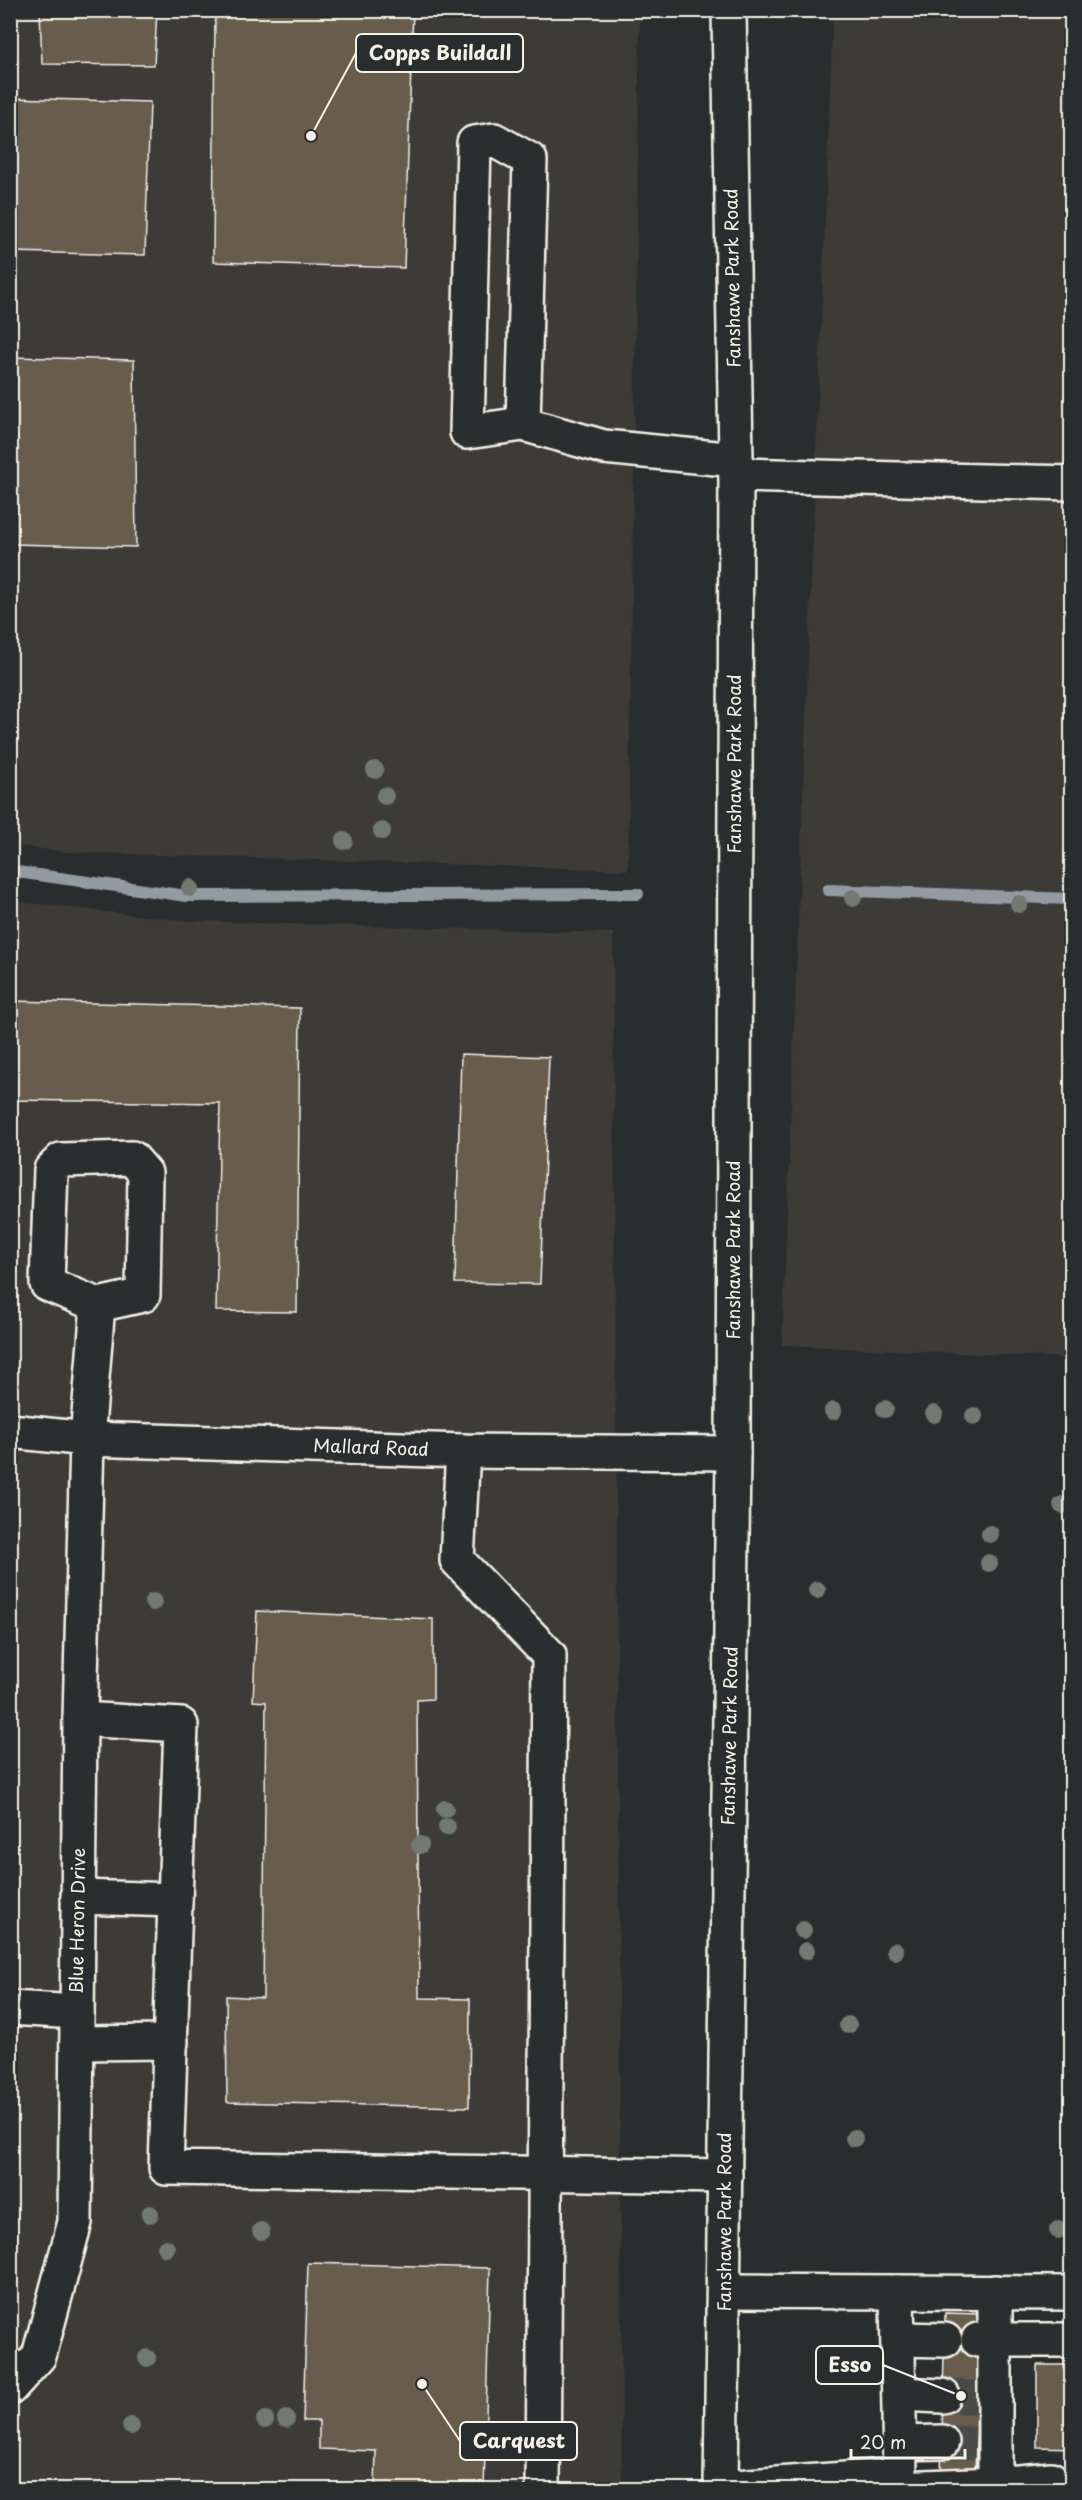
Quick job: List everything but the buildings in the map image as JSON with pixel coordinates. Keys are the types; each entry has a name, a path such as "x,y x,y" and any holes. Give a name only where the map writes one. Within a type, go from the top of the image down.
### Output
{"main road":[{"name":"Fanshawe Park Road","path":"722,2489 733,1453 735,1010 736,468 729,10"},
{"path":"523,424 530,160 494,140 474,143 467,432 523,424 604,447 736,468 1071,483"},
{"path":"132,1158 145,1173 143,1295 98,1305 47,1284 51,1170 61,1160 132,1158"},
{"name":"Blue Heron Drive","path":"10,2388 39,2356 75,2222 80,1719 87,1439 98,1305"},
{"name":"Mallard Road","path":"10,1431 87,1439 463,1451 733,1453"},
{"path":"463,1451 457,1560 549,1655 543,2490"},
{"path":"80,1719 181,1725 166,2168 725,2176"},
{"path":"78,1898 175,1900"},
{"path":"10,2008 77,2028 171,2042"},
{"path":"725,2291 1071,2293"},
{"path":"897,2292 901,2488 1051,2480 1050,2490"},
{"path":"995,2292 987,2340 986,2398 986,2444 995,2484"},
{"path":"898,2339 945,2340"},
{"path":"987,2340 1071,2340"},
{"path":"899,2394 943,2396"},
{"path":"900,2443 942,2442"},
{"path":"722,2489 861,2484 900,2475"}],"shaded area":[{"path":"11,11 640,11 628,870 65,852 11,845"},
{"path":"833,11 1071,11 1071,1358 782,1345"},
{"path":"11,901 188,921 613,933 622,2489 11,2490"}],"waterway":[{"path":"10,871 187,896 638,894"},
{"path":"828,890 1072,899"}],"tunnel":[{"path":"943,2396 977,2397"},
{"path":"942,2442 976,2443"}],"place":[{"name":"Copps Buildall","path":"311,136"},
{"name":"Carquest","path":"422,2384"},
{"name":"Esso","path":"961,2396"}]}
